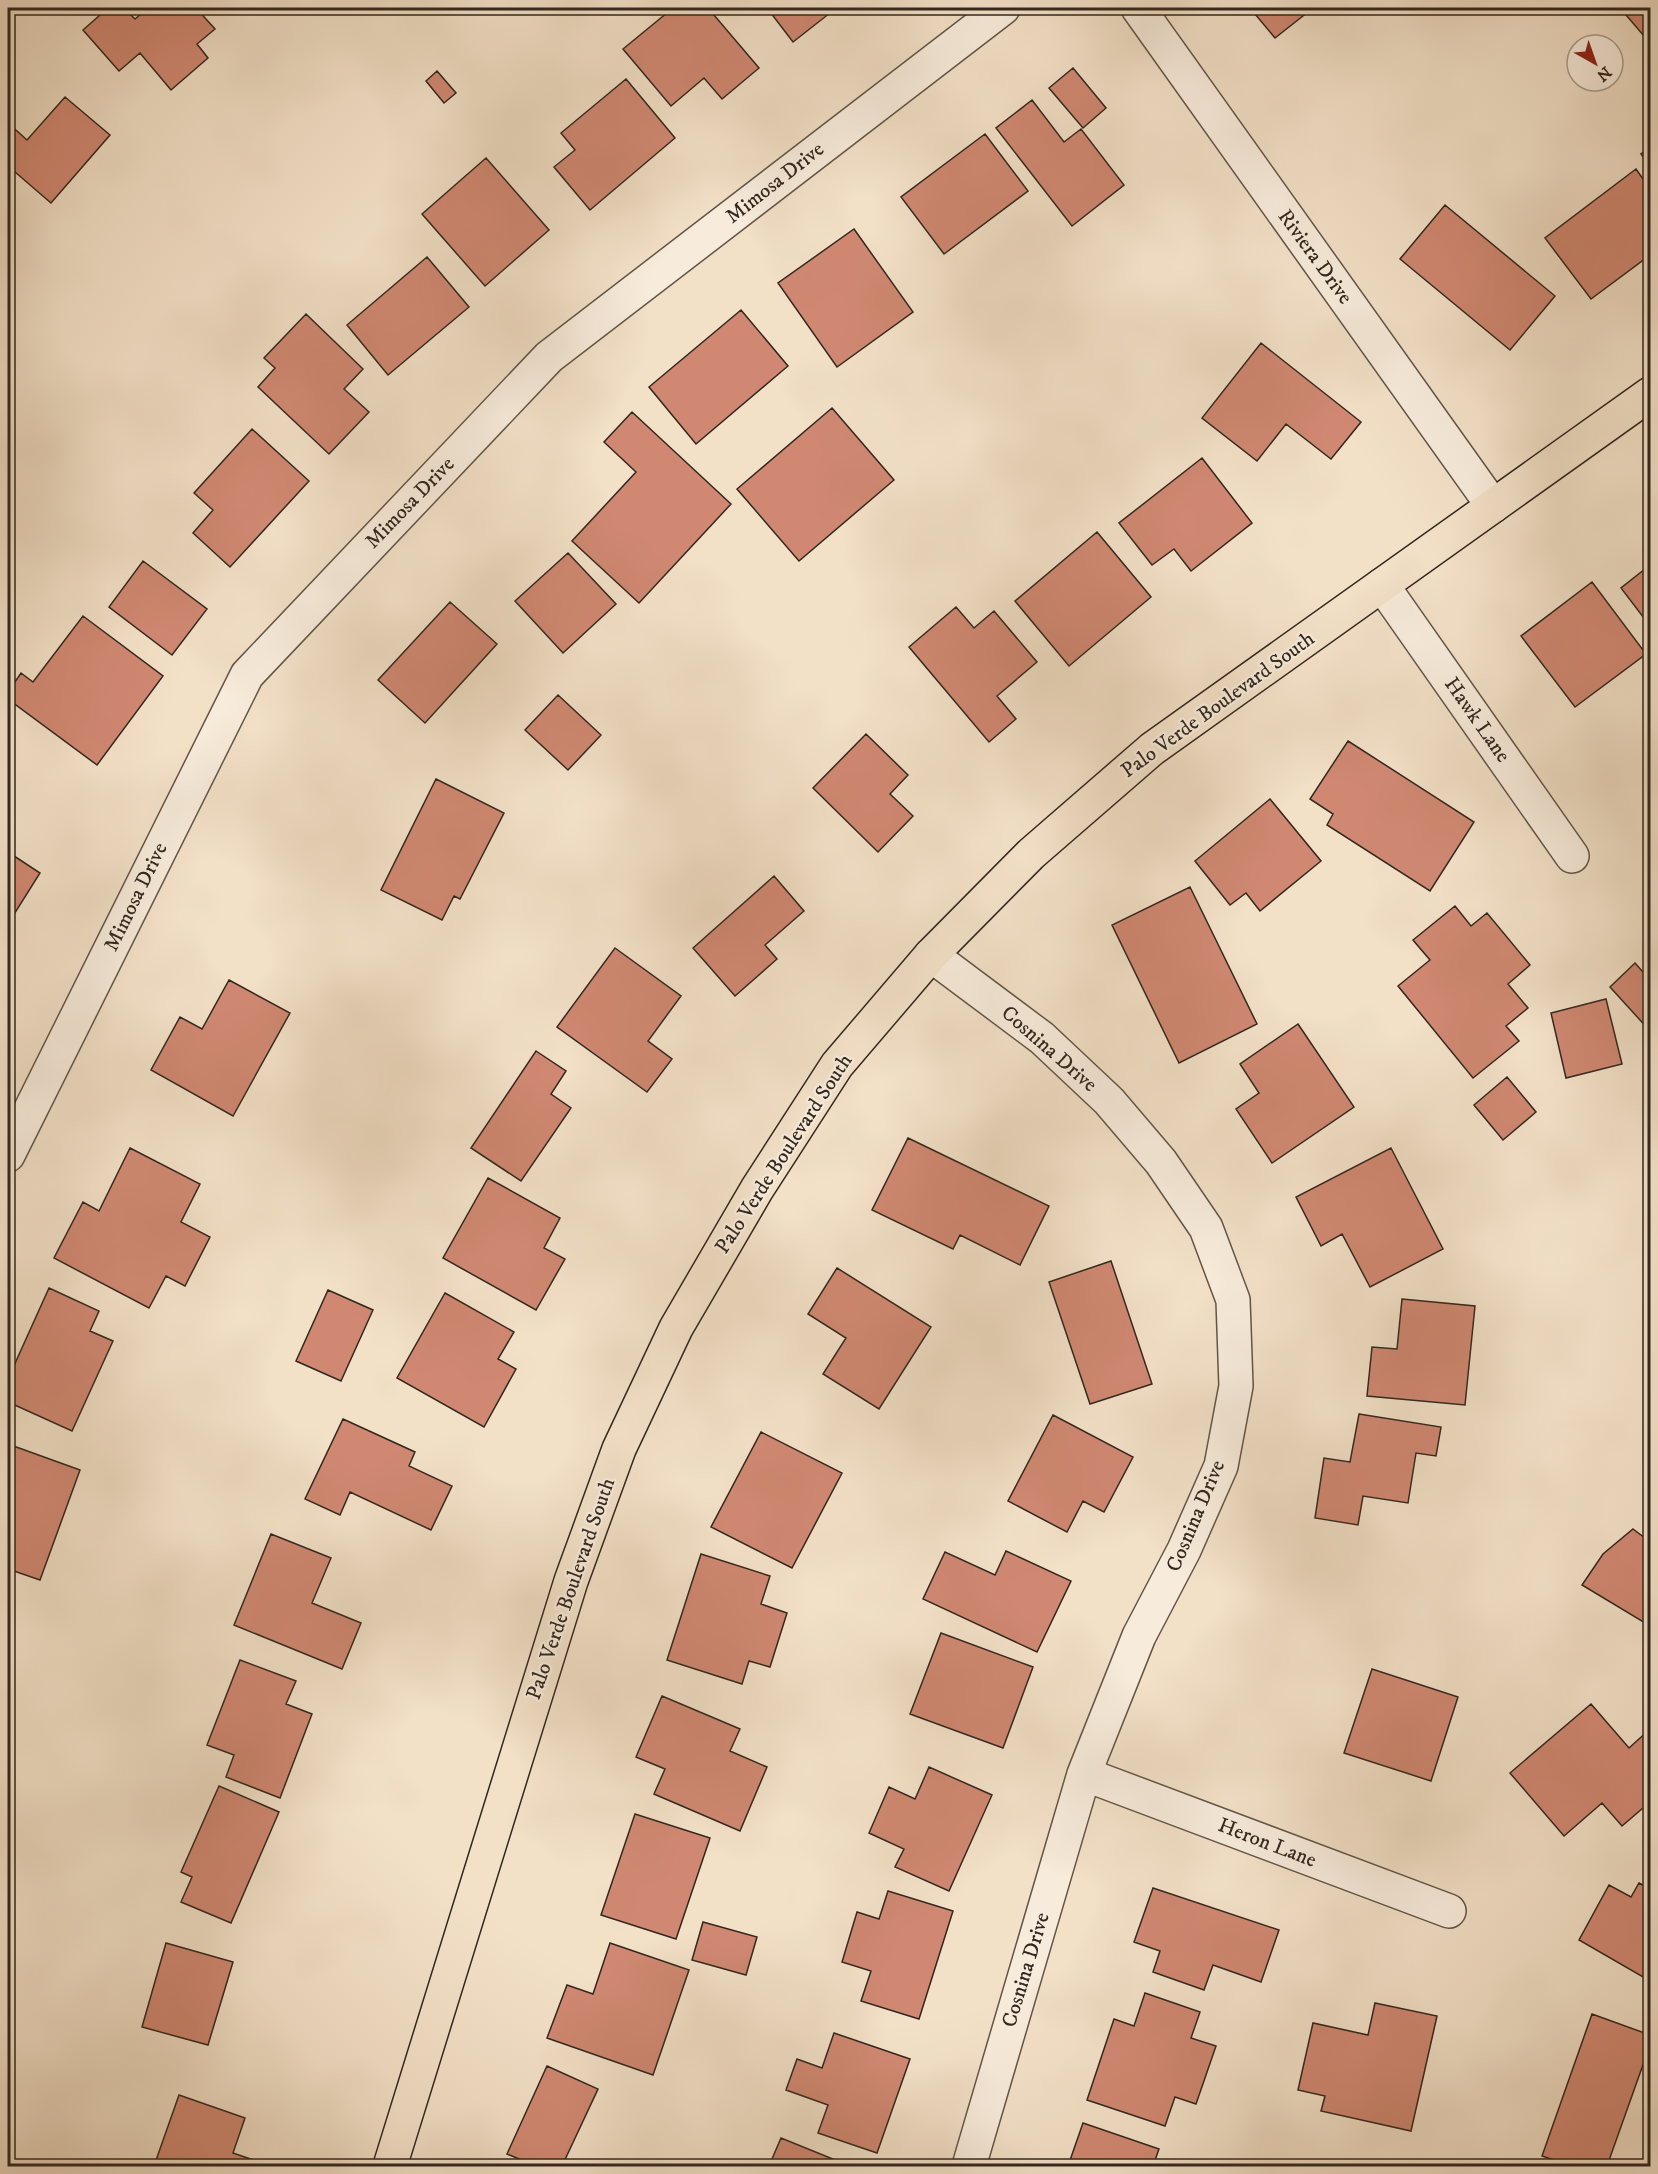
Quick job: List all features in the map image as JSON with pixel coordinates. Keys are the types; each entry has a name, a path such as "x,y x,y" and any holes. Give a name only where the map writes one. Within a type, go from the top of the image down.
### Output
{"main road":[{"name":"Palo Verde Boulevard South","path":"390,2166 571,1581 619,1449 676,1328 757,1189 837,1065 931,955 1031,854 1152,749 1650,394"}],"street":[{"name":"Mimosa Drive","path":"8,1155 247,675 549,357 1003,8"},
{"name":"Riviera Drive","path":"1138,8 1493,506"},
{"name":"Hawk Lane","path":"1383,585 1572,856"},
{"name":"Cosnina Drive","path":"931,955 1042,1038 1117,1110 1161,1162 1206,1228 1233,1300 1236,1386 1221,1466 1184,1550 1139,1636 1084,1774 969,2166"},
{"name":"Heron Lane","path":"1084,1774 1449,1911"}],"building":[{"path":"108,8 124,8 135,19 148,8 196,8 215,29 197,44 208,58 171,90 140,53 119,71 83,30"},
{"path":"673,8 708,8 759,68 722,99 704,78 671,106 623,49"},
{"path":"767,8 826,8 830,13 793,42"},
{"path":"1250,8 1313,8 1275,38"},
{"path":"1620,8 1650,8 1650,43"},
{"path":"1073,68 1106,108 1083,128 1049,88"},
{"path":"437,71 456,93 444,103 426,81"},
{"path":"626,79 675,138 590,210 554,167 575,150 561,133"},
{"path":"65,97 110,135 51,203 8,166 8,123 27,140"},
{"path":"1032,100 1064,142 1081,129 1124,185 1072,226 996,128"},
{"path":"985,134 1028,191 944,254 901,197"},
{"path":"1650,147 1650,167 1641,154"},
{"path":"486,158 549,230 485,286 422,214"},
{"path":"1636,169 1650,189 1650,255 1591,299 1545,238"},
{"path":"1445,205 1555,296 1510,350 1400,259"},
{"path":"854,229 913,312 837,367 778,283"},
{"path":"427,257 469,307 388,375 347,325"},
{"path":"741,310 788,366 696,444 649,387"},
{"path":"306,314 363,369 344,389 369,412 329,454 258,387 275,368 264,358"},
{"path":"1261,343 1361,422 1331,459 1286,424 1257,461 1202,418"},
{"path":"832,408 894,480 799,561 737,489"},
{"path":"632,412 731,504 639,603 572,541 636,472 604,442"},
{"path":"252,429 309,481 230,567 193,533 213,510 194,493"},
{"path":"1202,458 1252,523 1191,571 1174,549 1152,565 1119,523"},
{"path":"1097,532 1151,597 1069,666 1015,601"},
{"path":"568,553 616,604 563,653 515,601"},
{"path":"143,561 207,609 172,655 109,607"},
{"path":"1650,565 1650,626 1621,588"},
{"path":"1592,582 1646,654 1575,707 1521,636"},
{"path":"450,602 497,644 425,723 378,680"},
{"path":"956,607 974,628 994,611 1037,662 997,696 1016,719 989,742 909,647"},
{"path":"83,616 163,676 97,765 8,699 8,692 21,673 33,682"},
{"path":"558,695 601,735 568,770 525,730"},
{"path":"866,734 908,775 890,794 913,816 878,852 813,788"},
{"path":"1348,741 1474,822 1430,891 1327,825 1333,814 1310,799"},
{"path":"436,779 504,813 460,899 454,896 442,920 381,890"},
{"path":"1270,799 1321,861 1260,911 1246,893 1230,905 1195,861"},
{"path":"8,852 40,873 8,924"},
{"path":"774,876 804,911 765,945 777,959 735,996 693,948"},
{"path":"1190,887 1257,1024 1179,1063 1112,925"},
{"path":"1455,906 1471,926 1487,913 1530,965 1508,984 1528,1008 1506,1026 1519,1041 1473,1078 1398,986 1430,960 1413,940"},
{"path":"615,948 681,996 648,1041 672,1059 647,1092 557,1027"},
{"path":"1635,963 1650,980 1650,1031 1610,987"},
{"path":"229,980 290,1013 233,1116 151,1070 180,1017 202,1029"},
{"path":"1606,999 1622,1064 1566,1078 1551,1013"},
{"path":"1298,1024 1354,1107 1272,1163 1236,1109 1259,1093 1240,1064"},
{"path":"536,1051 566,1071 551,1094 571,1108 521,1181 471,1148"},
{"path":"1507,1077 1536,1112 1503,1140 1474,1105"},
{"path":"908,1138 1049,1206 1020,1265 960,1235 953,1249 872,1210"},
{"path":"130,1148 200,1184 181,1222 210,1237 185,1286 166,1276 149,1308 54,1258 83,1202 99,1211"},
{"path":"1391,1148 1443,1249 1370,1287 1342,1234 1321,1246 1296,1197"},
{"path":"488,1178 560,1218 544,1248 565,1259 536,1310 443,1258"},
{"path":"1111,1261 1152,1384 1090,1404 1049,1282"},
{"path":"837,1268 931,1327 879,1409 823,1374 846,1338 808,1314"},
{"path":"49,1288 99,1311 90,1331 113,1341 72,1431 8,1402 8,1379"},
{"path":"328,1290 373,1310 341,1381 296,1361"},
{"path":"445,1293 514,1332 498,1359 516,1369 484,1427 397,1378"},
{"path":"1402,1299 1475,1306 1465,1405 1367,1396 1372,1347 1397,1349"},
{"path":"1359,1414 1441,1427 1436,1456 1416,1453 1408,1503 1363,1496 1358,1525 1315,1518 1324,1458 1350,1462"},
{"path":"1053,1415 1133,1457 1104,1512 1083,1501 1067,1532 1008,1501"},
{"path":"343,1419 415,1452 409,1466 452,1486 431,1530 350,1492 340,1515 305,1499"},
{"path":"761,1432 842,1473 792,1568 711,1527"},
{"path":"8,1444 80,1470 40,1580 8,1569"},
{"path":"1633,1529 1649,1541 1650,1539 1650,1626 1582,1585 1603,1554"},
{"path":"271,1534 331,1558 312,1603 361,1623 342,1669 234,1625"},
{"path":"1006,1551 1071,1581 1037,1652 923,1599 945,1552 995,1575"},
{"path":"701,1554 770,1576 761,1604 787,1613 770,1667 749,1661 742,1684 667,1660"},
{"path":"941,1633 1033,1667 1003,1748 910,1714"},
{"path":"240,1660 296,1681 286,1704 312,1714 280,1798 226,1777 234,1755 207,1745"},
{"path":"1372,1669 1458,1697 1431,1781 1344,1753"},
{"path":"662,1696 740,1729 730,1751 767,1767 740,1831 654,1794 665,1769 636,1757"},
{"path":"1591,1704 1629,1748 1649,1730 1650,1802 1622,1826 1602,1803 1564,1836 1510,1773"},
{"path":"929,1767 992,1795 949,1891 895,1867 904,1849 869,1833 889,1787 915,1799"},
{"path":"219,1786 279,1812 231,1923 181,1902 192,1877 181,1872"},
{"path":"635,1814 710,1838 676,1939 601,1915"},
{"path":"1639,1883 1650,1889 1650,1981 1579,1940 1609,1885 1631,1897"},
{"path":"1153,1888 1279,1930 1261,1982 1213,1965 1204,1990 1153,1972 1160,1951 1134,1942"},
{"path":"888,1891 953,1911 919,2019 861,2001 871,1971 842,1962 857,1912 879,1919"},
{"path":"703,1922 757,1937 746,1975 692,1960"},
{"path":"166,1943 233,1962 208,2045 142,2027"},
{"path":"610,1943 689,1970 653,2075 547,2038 567,1985 593,1994"},
{"path":"1145,1993 1200,2012 1191,2038 1216,2046 1196,2104 1175,2097 1165,2126 1087,2100 1114,2019 1134,2026"},
{"path":"1375,2003 1437,2016 1411,2131 1321,2111 1325,2096 1298,2090 1313,2023 1368,2035"},
{"path":"1592,2014 1650,2035 1650,2045 1607,2166 1572,2166 1542,2156"},
{"path":"834,2033 910,2059 877,2153 818,2133 828,2105 786,2090 797,2059 822,2068"},
{"path":"547,2066 598,2089 562,2166 536,2166 507,2154"},
{"path":"179,2095 245,2118 233,2153 265,2164 265,2166 154,2166"},
{"path":"1083,2123 1159,2149 1153,2166 1068,2166"},
{"path":"781,2138 850,2166 769,2166"}]}
